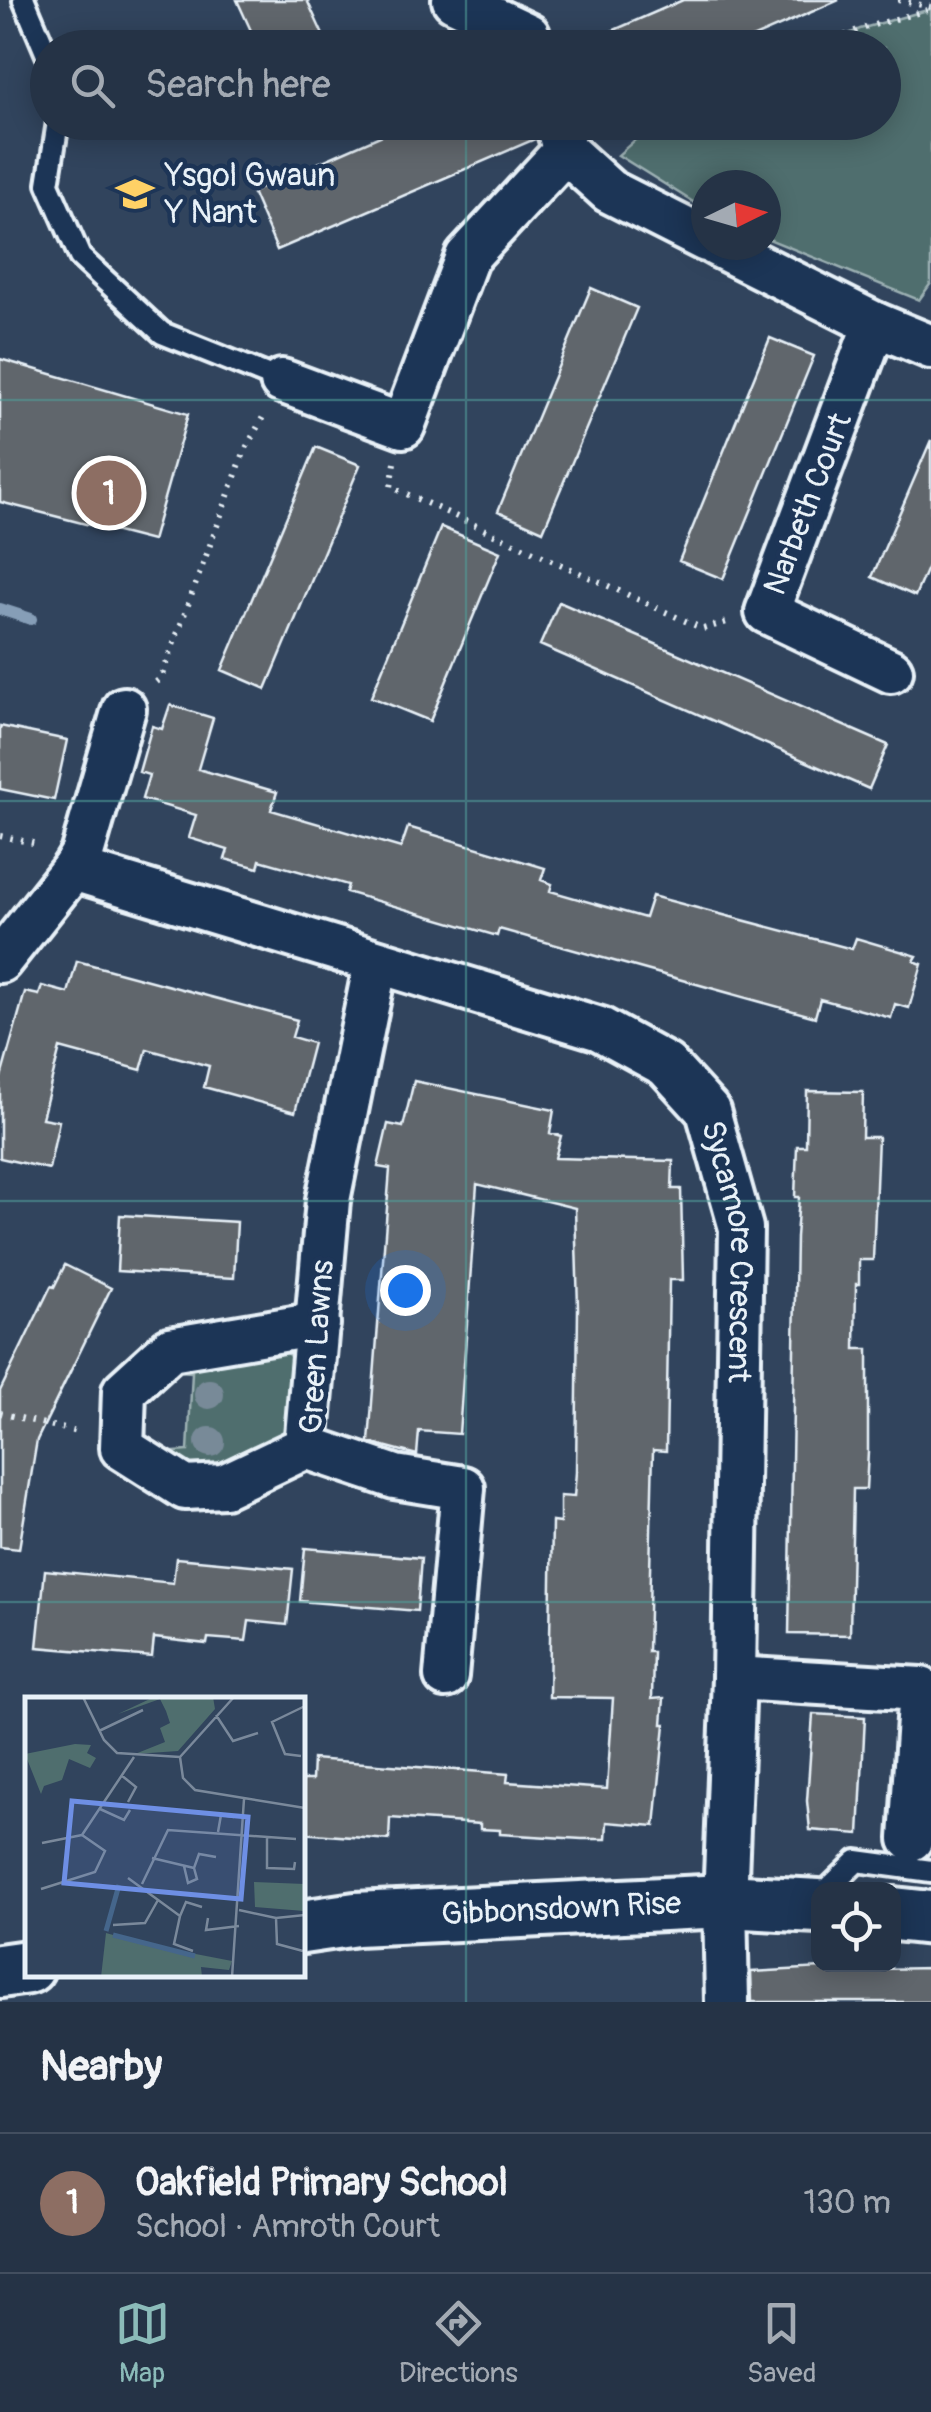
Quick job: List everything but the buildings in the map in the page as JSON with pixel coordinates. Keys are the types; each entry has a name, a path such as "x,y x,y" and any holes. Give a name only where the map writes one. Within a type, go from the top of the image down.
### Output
{"street":[{"path":"454,0 534,28"},
{"path":"282,381 403,426 467,257 559,140"},
{"path":"564,140 609,191 691,232"},
{"path":"747,260 875,324 931,347"},
{"name":"Narbeth Court","path":"875,324 767,612 891,670"},
{"path":"0,961 82,854 124,708"},
{"name":"Sycamore Crescent","path":"73,869 600,1028 666,1065 708,1111 740,1228 734,1678 725,1901 727,2002"},
{"name":"Green Lawns","path":"376,962 328,1200 306,1447 395,1477 463,1488 446,1676"},
{"path":"306,1447 224,1486 185,1488 122,1448 124,1391 170,1349 318,1324"},
{"path":"734,1678 921,1689 921,1855"},
{"name":"Gibbonsdown Rise","path":"305,1927 356,1919 811,1899"},
{"path":"901,1915 931,1918"},
{"path":"0,1971 25,1967"}],"lane":[{"path":"24,0 37,30"},
{"path":"55,140 48,184 80,257 162,332 282,381"},
{"path":"835,1882 857,1861 921,1855"}],"path":[{"path":"898,0 931,8"},
{"path":"858,30 931,8"},
{"path":"124,708 161,678 245,450 282,381"},
{"path":"403,426 390,487 703,629 767,612"},
{"path":"0,1413 78,1432 122,1448"}],"green space":[{"path":"931,9 931,283 919,300 781,244 781,170 691,170 691,201 618,155 635,140 901,140 901,30 858,30"},
{"path":"256,1350 287,1353 301,1369 291,1430 220,1470 188,1472 160,1453 188,1451 192,1372 163,1370"}],"waterway":[{"path":"0,609 31,619"}],"place":[{"name":"Ysgol Gwaun Y Nant","path":"135,194"},
{"name":"Oakfield Primary School","path":"109,493"}]}
